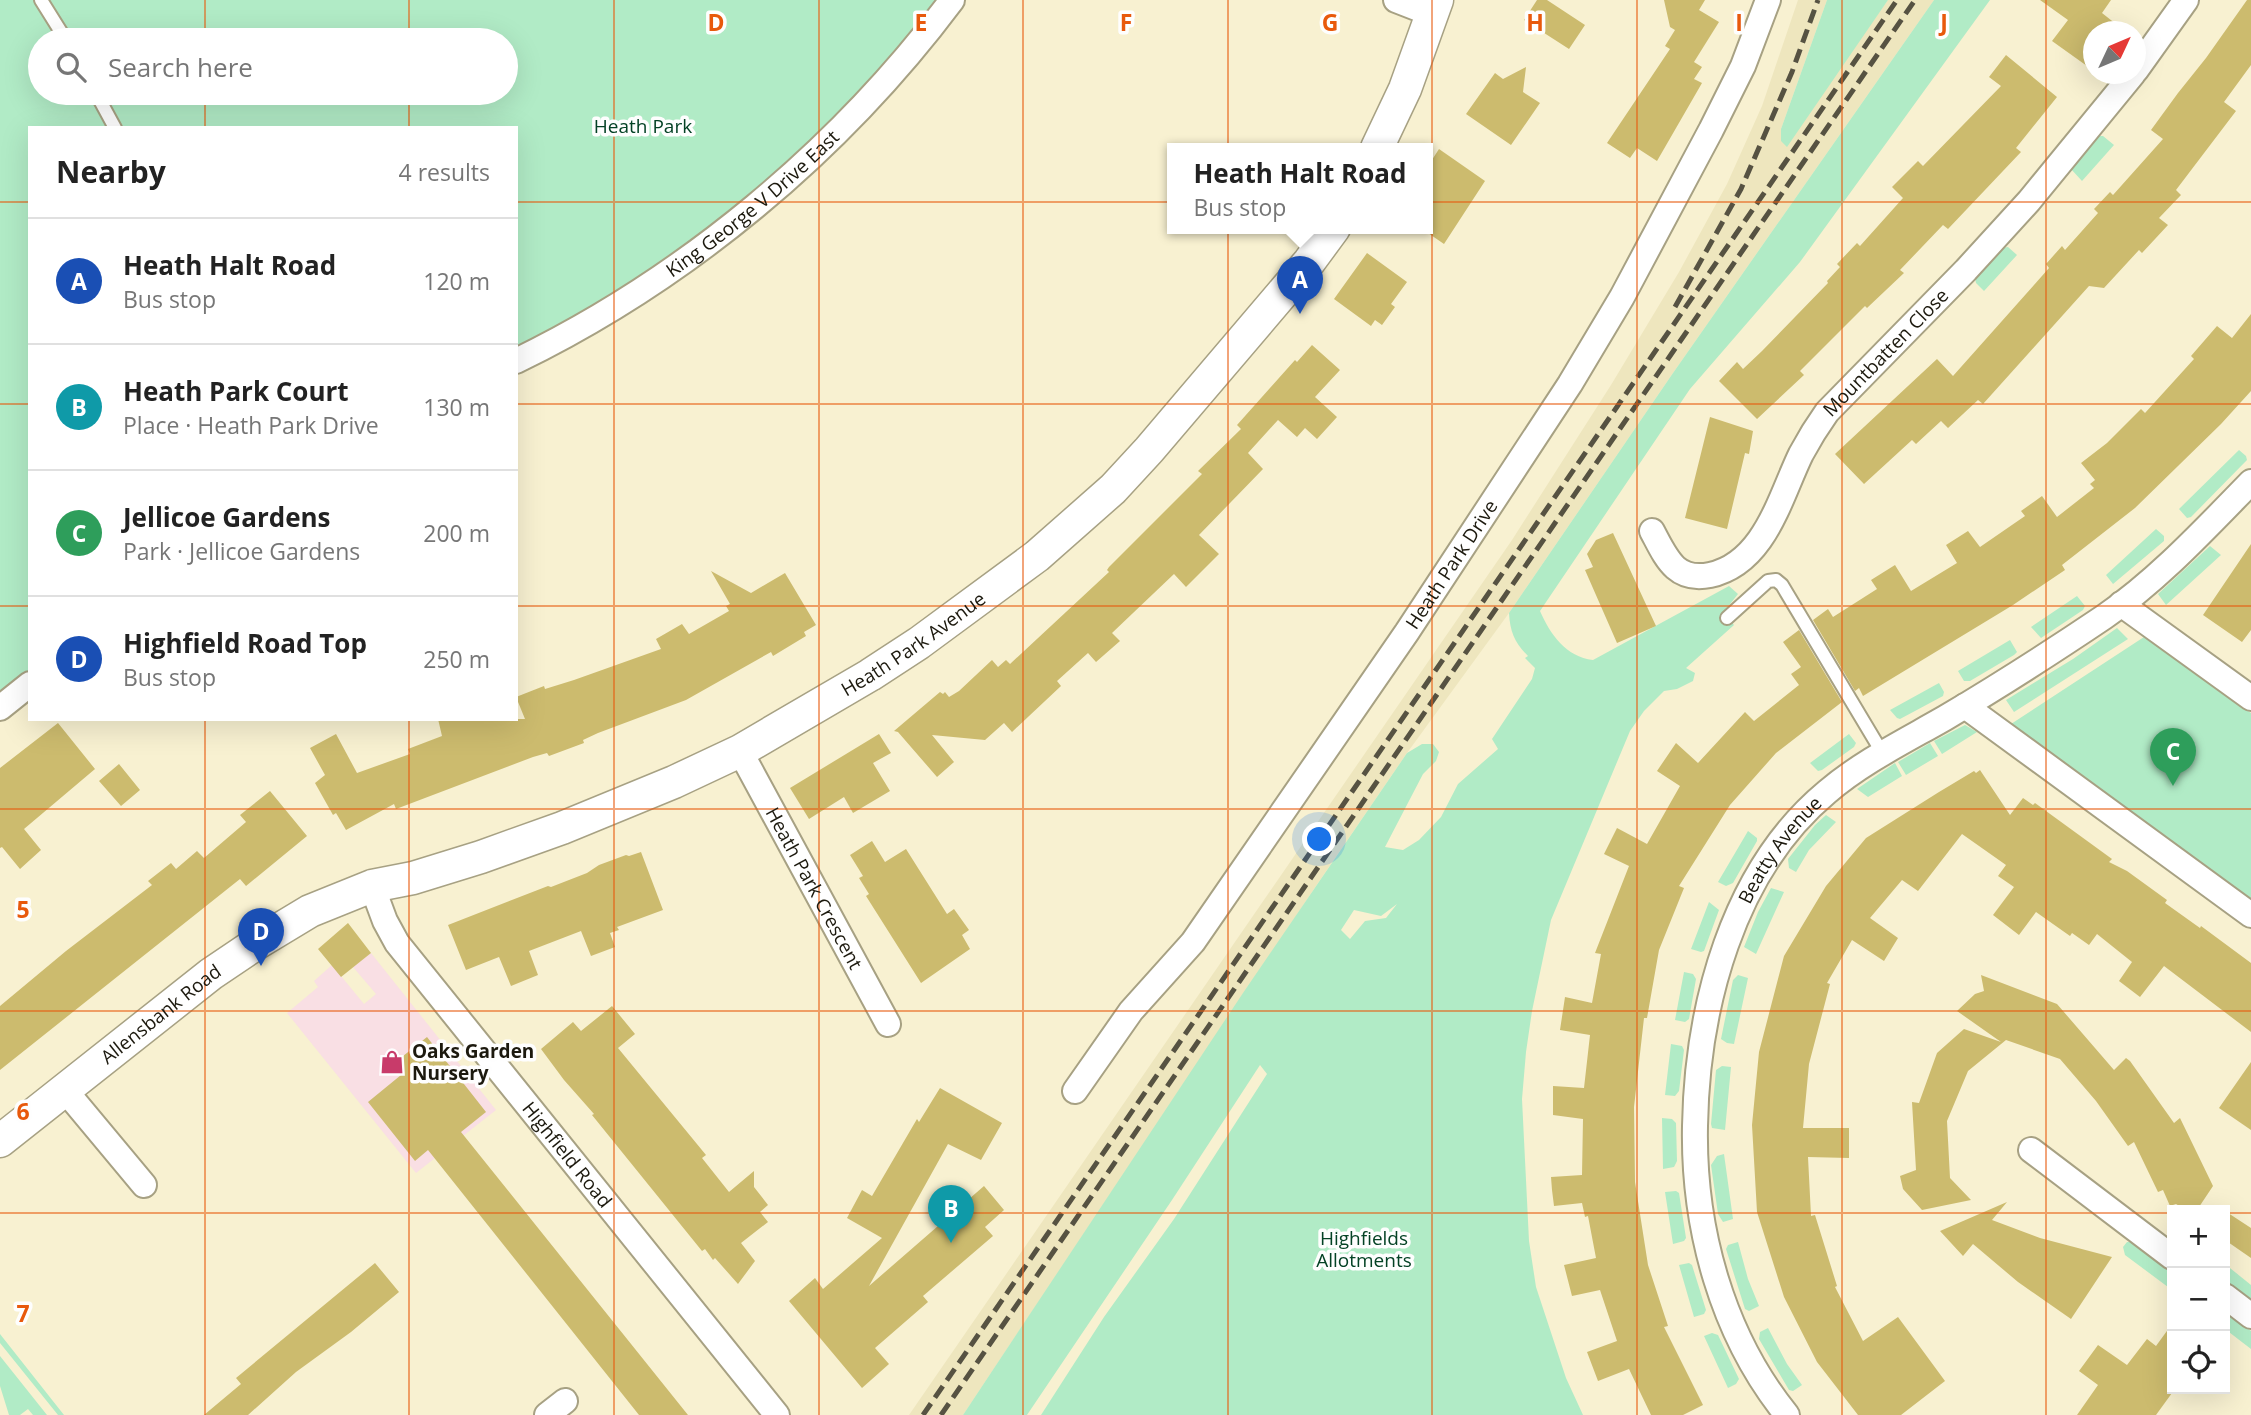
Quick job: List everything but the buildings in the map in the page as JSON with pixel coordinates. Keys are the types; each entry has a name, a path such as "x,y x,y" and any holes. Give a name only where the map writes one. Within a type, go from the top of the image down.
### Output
{"street":[{"name":"King George V Drive East","path":"518,360 568,335 660,279 748,211 792,174 871,95 926,34 952,0"},
{"path":"1379,143 1405,89 1434,7 1396,0"},
{"name":"Heath Park Drive","path":"1075,1091 1130,1011 1193,942 1407,632 1570,384 1628,286 1711,130 1743,66 1769,0"},
{"name":"Mountbatten Close","path":"2146,55 2186,0"},
{"name":"Mountbatten Close","path":"1652,531 1668,560 1681,572 1698,577 1717,573 1735,564 1748,552 1774,517 1800,456 1827,412 2020,211 2124,84"},
{"name":"Heath Park Avenue","path":"372,886 448,868 562,828 674,782 740,751 919,643 997,587 1083,516 1130,472 1330,234"},
{"name":"Beatty Avenue","path":"1787,1415 1753,1366 1735,1329 1708,1254 1696,1179 1694,1147 1702,1044 1718,972 1729,939 1755,883 1788,830 1828,791 1883,754 2049,653 2122,604 2181,552 2251,482"},
{"path":"2122,604 2251,698"},
{"path":"0,708 28,686"},
{"path":"1965,706 2251,915"},
{"name":"Heath Park Crescent","path":"740,751 888,1024"},
{"name":"Allensbank Road","path":"0,1141 167,1007 257,943 310,911 372,886"},
{"name":"Highfield Road","path":"372,886 384,921 397,943 777,1415"},
{"path":"64,1089 144,1185"},
{"path":"2031,1150 2167,1252"},
{"path":"2230,1300 2251,1316"}],"lane":[{"path":"41,0 58,28"},
{"path":"103,105 114,126"},
{"path":"1727,618 1768,581 1776,580 1782,585 1883,754"}],"shaded area":[{"path":"1798,0 1827,0 1781,129 1867,29 1888,0 1934,0 1509,613 1407,753 963,1415 909,1415 1512,540 1611,385 1679,272 1727,184 1762,106"},
{"name":"Oaks Garden Nursery","path":"371,953 496,1110 416,1173 287,1013 318,987 314,981 332,965 364,1004 376,994 353,967"}],"green space":[{"name":"Heath Park","path":"0,0 942,0 898,55 700,257 518,351 518,126 28,126 28,676 0,698"},
{"path":"1827,0 1888,0 1787,147 1781,141 1781,129"},
{"name":"Highfields Allotments","path":"1934,0 1990,0 1800,262 1690,389 1540,611 1560,643 1575,654 1593,660 1729,586 1738,594 1723,613 1734,625 1686,668 1695,673 1693,681 1677,689 1664,691 1644,711 1630,731 1551,920 1532,1011 1522,1099 1529,1241 1536,1287 1566,1378 1583,1415 1041,1415 1104,1317 1174,1219 1267,1074 1260,1065 1027,1415 963,1415 1243,993 1407,753 1422,744 1433,744 1439,752 1436,761 1423,774 1385,847 1403,850 1419,840 1441,817 1458,784 1498,749 1492,739 1532,679 1535,668 1525,658 1528,656 1514,637 1509,613","holes":["1397,904 1386,918 1365,921 1350,939 1341,930 1354,910 1381,916"]},
{"path":"2099,136 2114,145 2082,181 2071,169"},
{"path":"2008,247 2017,255 1984,291 1975,278 2002,248"},
{"path":"2239,450 2247,460 2187,518 2179,509"},
{"path":"2156,529 2164,536 2164,541 2113,584 2106,575"},
{"path":"2210,546 2221,555 2166,605 2158,594"},
{"path":"2077,596 2085,606 2083,610 2041,638 2031,627"},
{"path":"2117,628 2128,639 2014,712 2006,700"},
{"path":"2144,637 2251,713 2251,901 2011,724"},
{"path":"2010,640 2017,652 2014,655 1970,681 1964,681 1958,671"},
{"path":"1939,683 1944,692 1943,696 1900,719 1890,710"},
{"path":"1965,725 1977,732 1942,754 1934,741"},
{"path":"1849,734 1856,743 1854,747 1822,770 1818,771 1810,763"},
{"path":"1930,743 1938,756 1906,775 1898,762"},
{"path":"1895,763 1902,776 1868,797 1857,789"},
{"path":"1826,815 1836,822 1809,850 1796,872 1789,868 1788,859"},
{"path":"1748,831 1757,841 1733,883 1726,886 1718,882"},
{"path":"1771,888 1784,892 1756,954 1744,947"},
{"path":"1709,902 1719,910 1704,951 1701,952 1691,949"},
{"path":"1684,972 1693,974 1696,979 1689,1019 1685,1022 1675,1020"},
{"path":"1738,975 1748,978 1734,1044 1721,1039 1733,980"},
{"path":"1671,1044 1682,1046 1684,1050 1679,1091 1675,1096 1665,1095"},
{"path":"1722,1066 1731,1067 1725,1130 1712,1128 1711,1124 1716,1070"},
{"path":"1662,1118 1672,1119 1676,1123 1677,1161 1674,1167 1663,1169"},
{"path":"1724,1154 1733,1219 1723,1222 1718,1214 1711,1165 1717,1156"},
{"path":"1665,1192 1679,1193 1686,1238 1673,1244"},
{"path":"1738,1242 1759,1306 1749,1311 1745,1309 1726,1249 1728,1245"},
{"path":"2127,1242 2135,1242 2167,1267 2167,1286 2125,1255 2123,1247"},
{"path":"1679,1265 1692,1265 1706,1310 1704,1314 1694,1317"},
{"path":"2230,1268 2251,1285 2251,1303 2230,1287"},
{"path":"2230,1315 2251,1331 2251,1349 2230,1333"},
{"path":"1768,1328 1787,1364 1802,1385 1793,1391 1789,1390 1759,1339 1760,1332"},
{"path":"1712,1333 1718,1335 1739,1379 1728,1388 1704,1336"},
{"path":"0,1334 64,1415 58,1415 0,1343"},
{"path":"0,1356 47,1415 33,1415 28,1409 20,1415 9,1415 0,1386"}],"railway":[{"path":"1675,307 1741,189 1792,72 1818,0"},
{"path":"923,1415 1897,0"},
{"path":"941,1415 1915,0"}],"place":[{"name":"Heath Halt Road","path":"1300,314"},
{"name":"Jellicoe Gardens","path":"2173,786"},
{"name":"Highfield Road Top","path":"261,966"},
{"name":"Oaks Garden Nursery","path":"392,1062"},
{"name":"Heath Park Court","path":"951,1243"}]}
